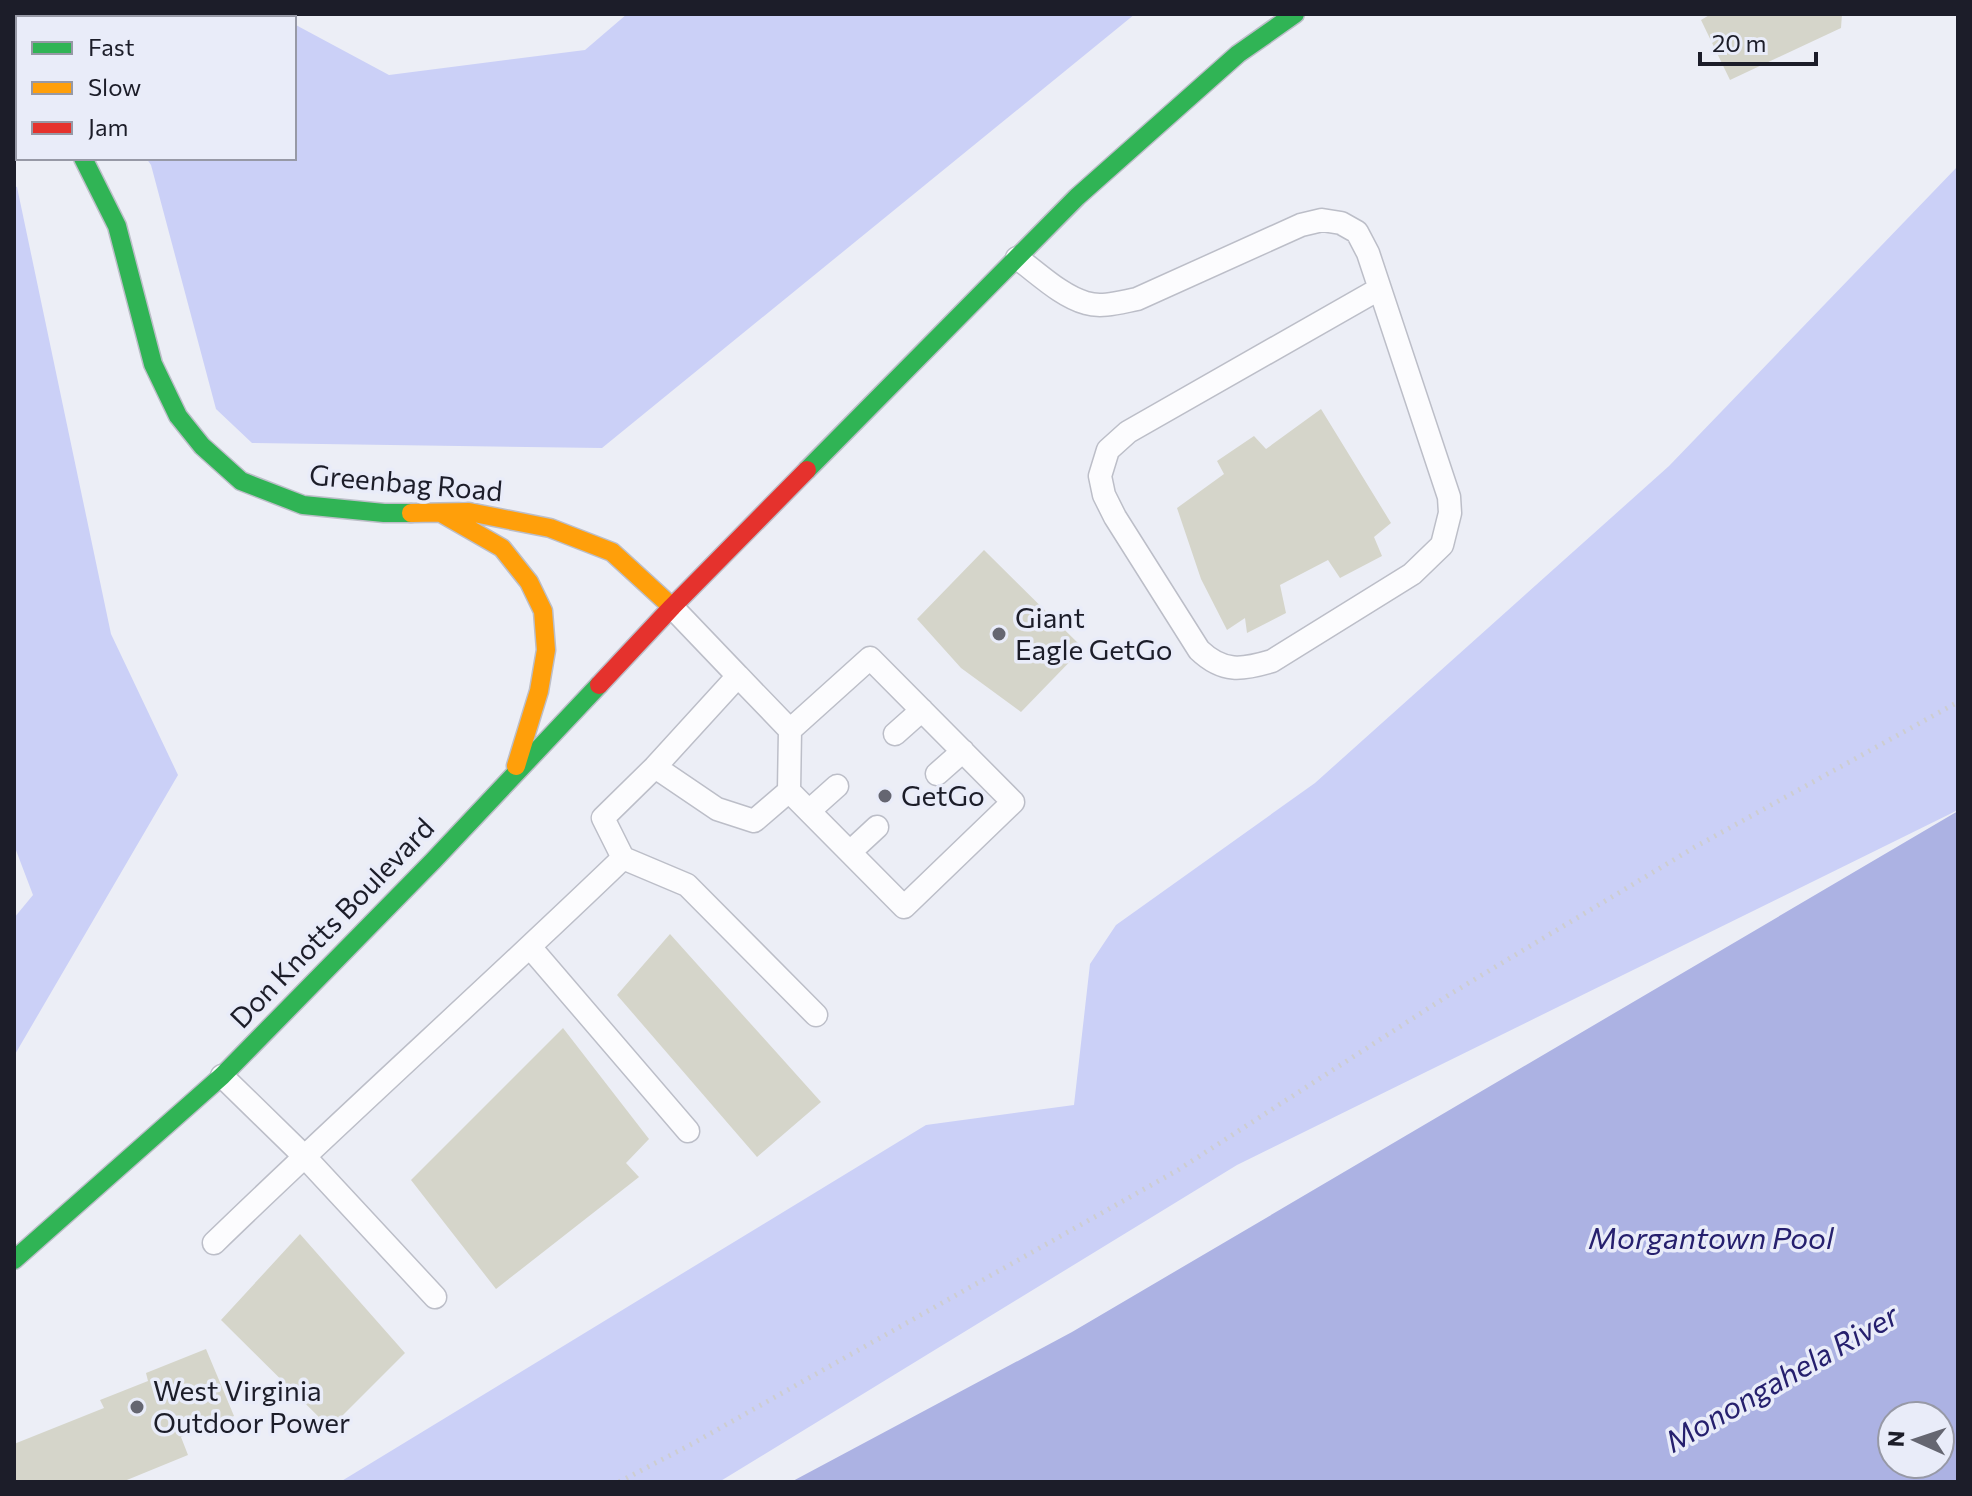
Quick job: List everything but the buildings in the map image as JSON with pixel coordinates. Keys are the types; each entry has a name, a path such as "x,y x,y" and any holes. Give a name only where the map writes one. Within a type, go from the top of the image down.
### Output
{"main road":[{"name":"Don Knotts Boulevard","path":"14,1260 222,1076 433,861 672,607 1077,197 1238,54 1295,14"},
{"name":"Greenbag Road","path":"84,160 117,226 153,364 178,416 202,446 241,481 303,505 384,513 469,512 550,528 612,552 672,607"},
{"path":"441,513 502,548 529,582 543,611 546,650 539,691 512,778"}],"lane":[{"path":"1017,258 1064,292 1087,304 1108,305 1137,299 1301,225 1322,220 1341,223 1357,232 1368,253 1449,497 1450,513 1442,545 1412,574 1272,661 1248,668 1230,667 1212,662 1199,650 1115,517 1104,495 1100,476 1108,450 1128,432 1379,289"},
{"path":"672,607 790,730 789,791 904,907 1013,802 870,658 790,730"},
{"path":"738,676 655,767 603,818 623,858 687,885 816,1015"},
{"path":"895,734 922,710"},
{"path":"937,774 963,751"},
{"path":"655,767 717,809 754,821 789,791"},
{"path":"809,811 837,786"},
{"path":"850,852 877,827"},
{"path":"214,1243 623,858"},
{"path":"530,947 688,1131"},
{"path":"222,1076 304,1156 435,1297"}],"path":[{"path":"619,1482 1178,1170 1492,969 1695,847 1958,702"}],"shaded area":[{"path":"14,14 279,16 16,16 14,24"},
{"path":"627,14 1135,14 602,448 252,443 216,409 147,160 296,160 296,25 389,75 585,50"},
{"path":"1958,166 1958,810 1237,1165 719,1482 340,1482 926,1125 1074,1105 1090,964 1116,925 1315,783 1669,466"},
{"path":"14,186 17,187 111,634 178,775 14,1056 14,918 33,895 14,845"}],"water":[{"name":"Morgantown Pool","path":"1958,811 1958,1482 791,1482 1072,1332"}],"traffic: fast":[{"path":"807,470 1077,197 1238,54 1295,14"},
{"path":"84,160 117,226 153,364 178,416 202,446 241,481 303,505 411,513"},
{"path":"14,1260 222,1076 433,861 599,685"}],"traffic: slow":[{"path":"411,513 469,512 550,528 612,552 672,607"},
{"path":"441,513 502,548 529,582 543,611 546,650 539,691 516,766"}],"traffic: jam":[{"path":"599,685 807,470"}],"place":[{"name":"Giant Eagle GetGo","path":"999,634"},
{"name":"GetGo","path":"885,796"},
{"name":"West Virginia Outdoor Power","path":"137,1407"}],"water label":[{"name":"Monongahela River","path":"1782,1379"}]}
